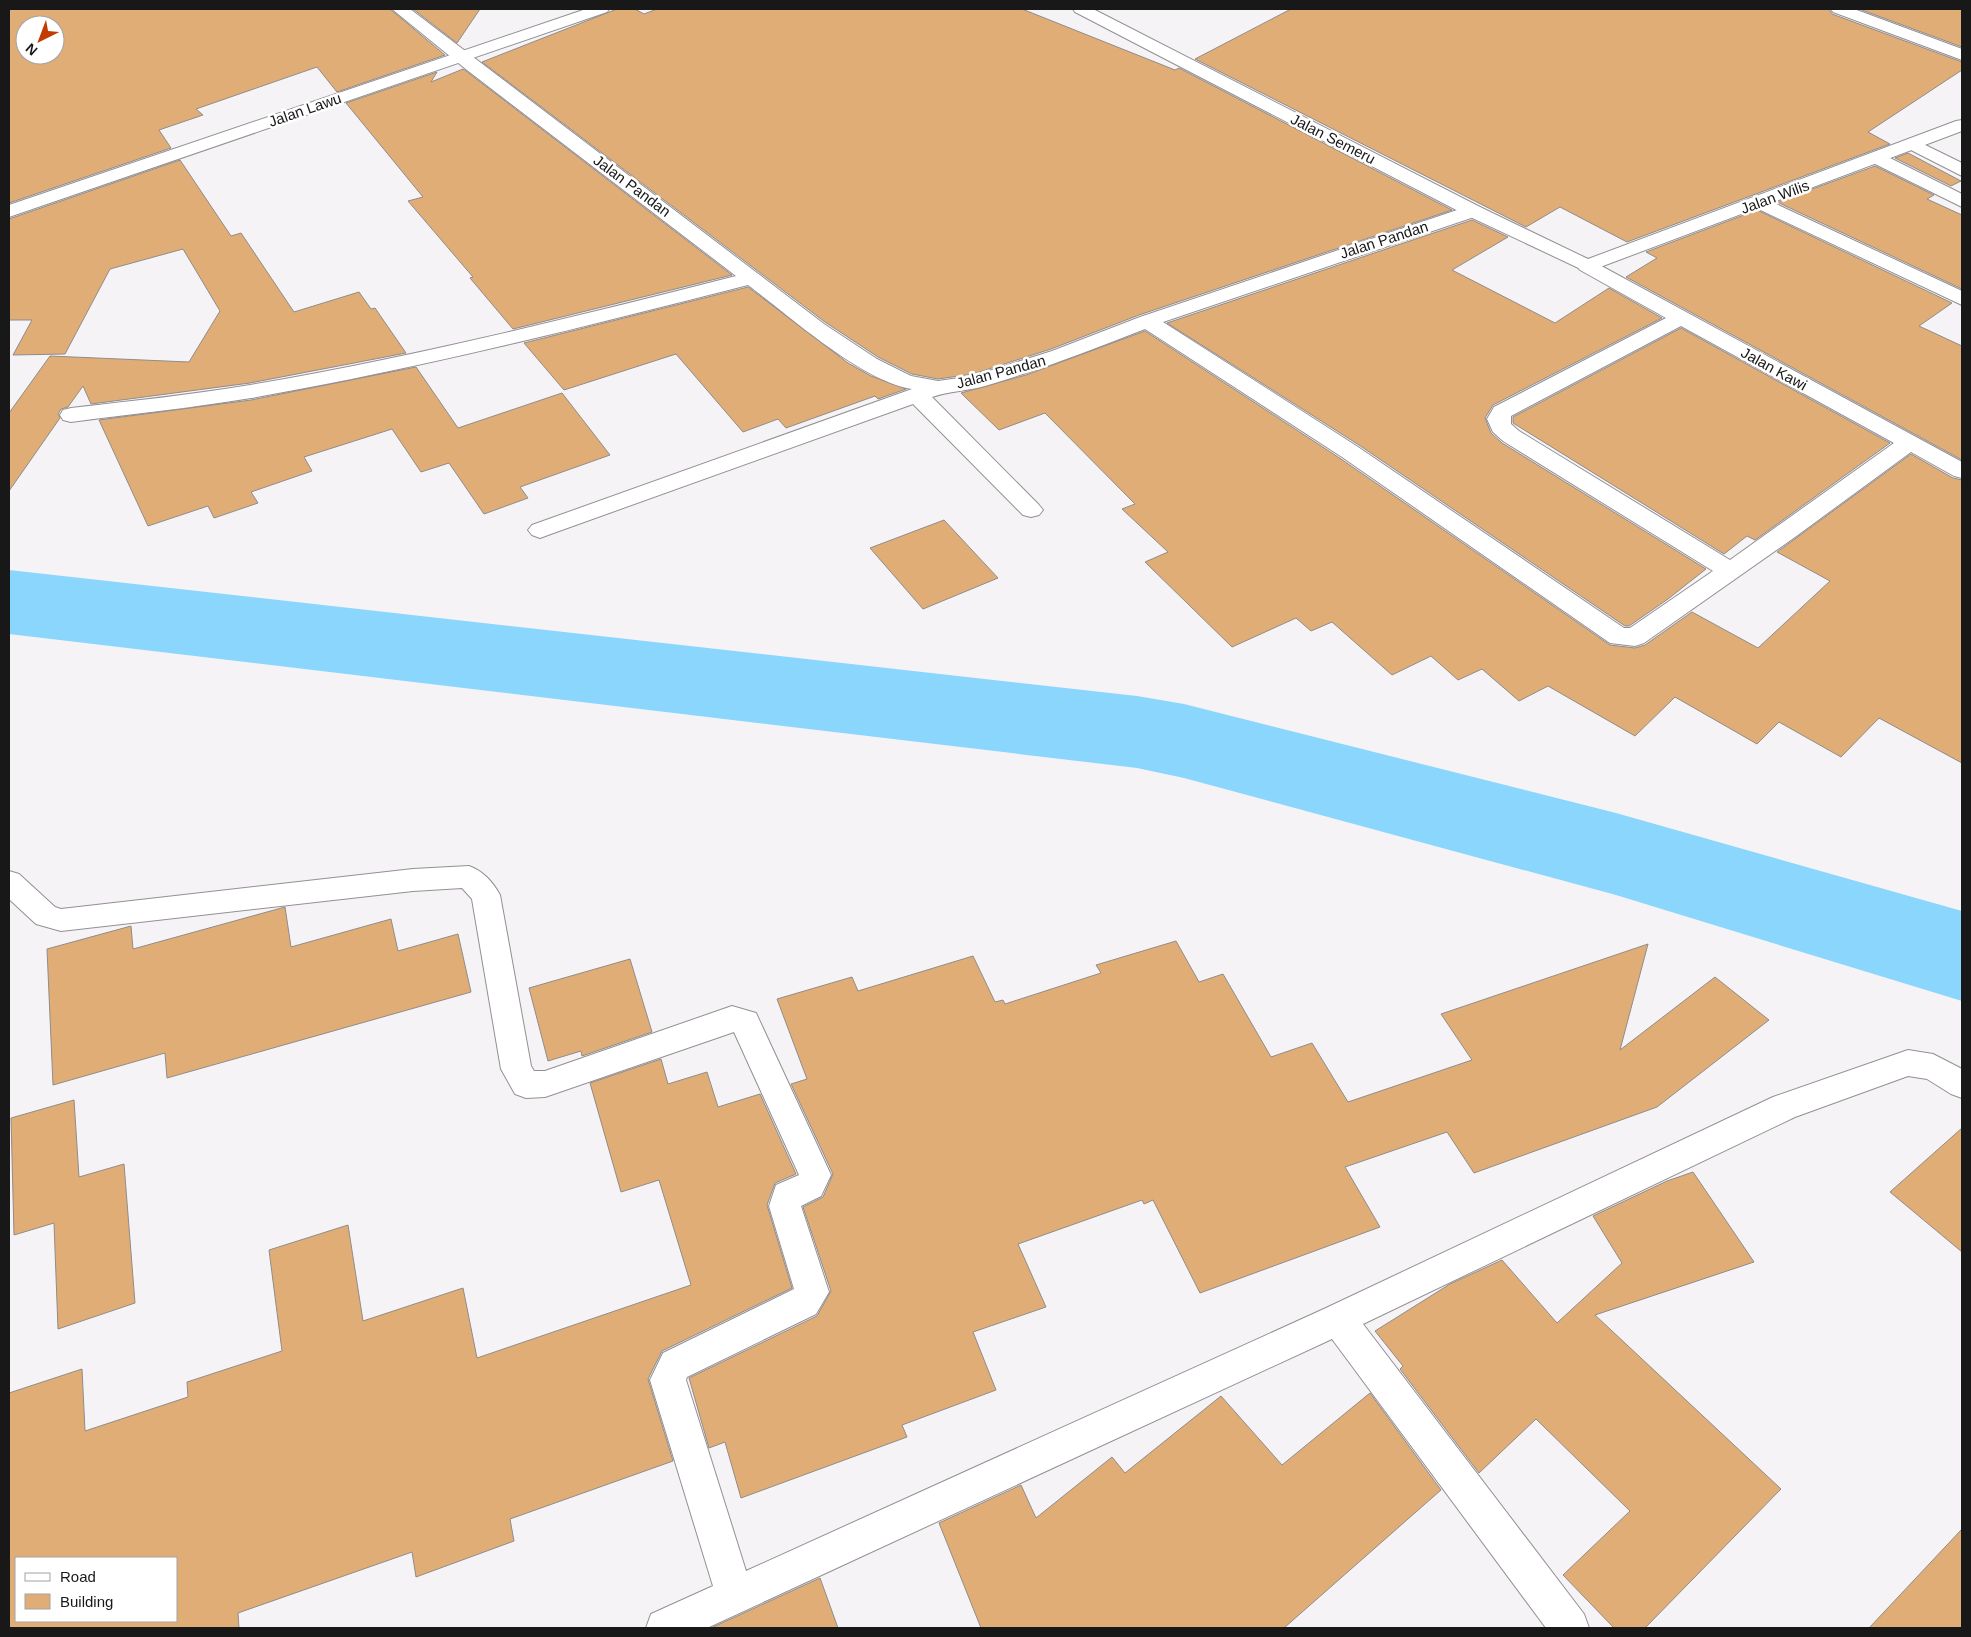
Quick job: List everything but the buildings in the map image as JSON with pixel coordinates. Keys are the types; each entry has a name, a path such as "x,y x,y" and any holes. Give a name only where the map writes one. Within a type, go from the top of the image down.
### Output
{"street":[{"name":"Jalan Pandan","path":"400,9 817,328 869,364 906,382 938,387 976,382 1059,356 1147,320 1473,211"},
{"name":"Jalan Lawu","path":"9,211 601,9"},
{"name":"Jalan Semeru","path":"1081,9 1473,211 1587,266"},
{"path":"1839,9 1962,55"},
{"name":"Jalan Wilis","path":"1587,266 1962,125"},
{"path":"1913,144 1962,170"},
{"path":"1878,158 1962,201"},
{"path":"1759,202 1962,299"},
{"name":"Jalan Kawi","path":"1587,266 1962,471"},
{"path":"71,415 250,391 379,367 613,313 753,278"},
{"path":"1681,318 1502,412 1498,419 1501,427 1511,436 1730,572"},
{"path":"1147,320 1350,452 1619,637 1635,637 1730,572 1909,443"},
{"path":"540,530 938,387"},
{"path":"917,395 1031,510"},
{"path":"9,882 46,916 61,920 413,880 469,877 486,895 516,1069 526,1086 546,1084 732,1019 745,1022 815,1175 810,1186 788,1195 785,1206 812,1292 804,1303 675,1366 668,1380 735,1596"},
{"path":"665,1628 1338,1319 1784,1107 1908,1063 1933,1067 1962,1085"},
{"path":"1338,1319 1570,1628"}],"waterway":[{"path":"9,602 1137,732 1184,741 1616,854 1962,956"}]}
